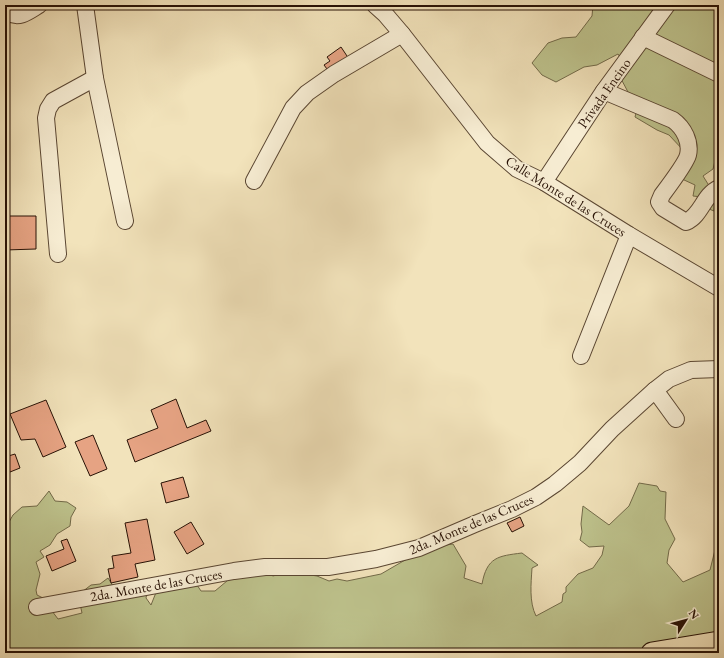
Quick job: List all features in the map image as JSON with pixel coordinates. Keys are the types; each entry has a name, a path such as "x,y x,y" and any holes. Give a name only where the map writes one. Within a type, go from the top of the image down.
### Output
{"main road":[{"path":"652,653 719,642"}],"street":[{"path":"8,5 7,7 9,13 14,15 21,15 39,5"},
{"path":"85,5 95,78 125,221"},
{"name":"Calle Monte de las Cruces","path":"375,5 402,34 487,144 517,169 544,182 629,235 719,288"},
{"name":"Privada Encino","path":"544,182 604,91 666,5"},
{"path":"254,181 293,108 307,93 334,74 402,34"},
{"path":"643,37 719,74"},
{"path":"58,254 46,118 48,109 53,101 95,78"},
{"path":"604,91 673,120 680,125 685,134 689,145 688,156 662,195 659,202 663,208 686,222 696,216 708,196 719,188"},
{"path":"581,356 629,235"},
{"name":"2da. Monte de las Cruces","path":"37,607 234,571 265,567 328,566 376,559 419,548 512,509 536,497 555,484 580,463 612,429 669,379 691,370 719,369"},
{"path":"655,390 676,419"}],"green space":[{"path":"593,5 719,5 719,145 713,169 703,176 716,194 714,211 709,209 702,197 693,196 695,185 682,179 684,151 669,135 635,117 637,109 619,75 622,60 618,54 597,65 584,67 556,82 542,75 532,63 548,43 562,38 576,37 592,16"},
{"path":"639,483 657,486 660,491 666,492 665,519 675,539 669,550 667,563 683,582 710,570 718,538 719,539 719,650 696,653 5,653 5,529 13,515 22,507 37,506 49,491 55,501 67,502 76,508 71,517 70,526 57,534 50,545 40,551 44,557 36,562 40,574 36,590 37,595 49,601 52,611 58,619 82,613 78,595 91,585 100,584 108,578 113,586 147,593 146,598 151,605 157,590 195,582 201,591 215,591 246,565 262,570 273,576 284,573 304,574 317,576 329,581 337,579 347,581 381,574 431,547 453,544 466,566 464,578 482,584 487,568 491,563 500,557 522,553 538,565 532,568 531,580 531,599 536,616 562,602 563,594 566,592 566,587 578,574 593,568 602,555 604,546 589,547 580,540 582,532 581,524 583,506 609,525 629,506"}],"building":[{"path":"341,47 349,59 330,73 324,65 330,61 327,57"},
{"path":"5,216 36,216 36,249 5,250"},
{"path":"176,399 187,428 206,420 211,431 135,462 127,440 158,428 151,410"},
{"path":"46,400 66,447 43,457 35,439 21,440 10,414"},
{"path":"93,435 107,469 90,476 75,442"},
{"path":"15,454 20,468 5,474 5,457"},
{"path":"183,477 189,497 166,503 161,483"},
{"path":"520,517 524,526 512,532 507,523"},
{"path":"147,519 155,560 135,564 138,577 111,583 108,569 114,568 112,556 131,553 125,523"},
{"path":"191,522 204,544 187,554 174,532"},
{"path":"67,539 76,561 52,571 46,556 64,549 61,541"}]}
